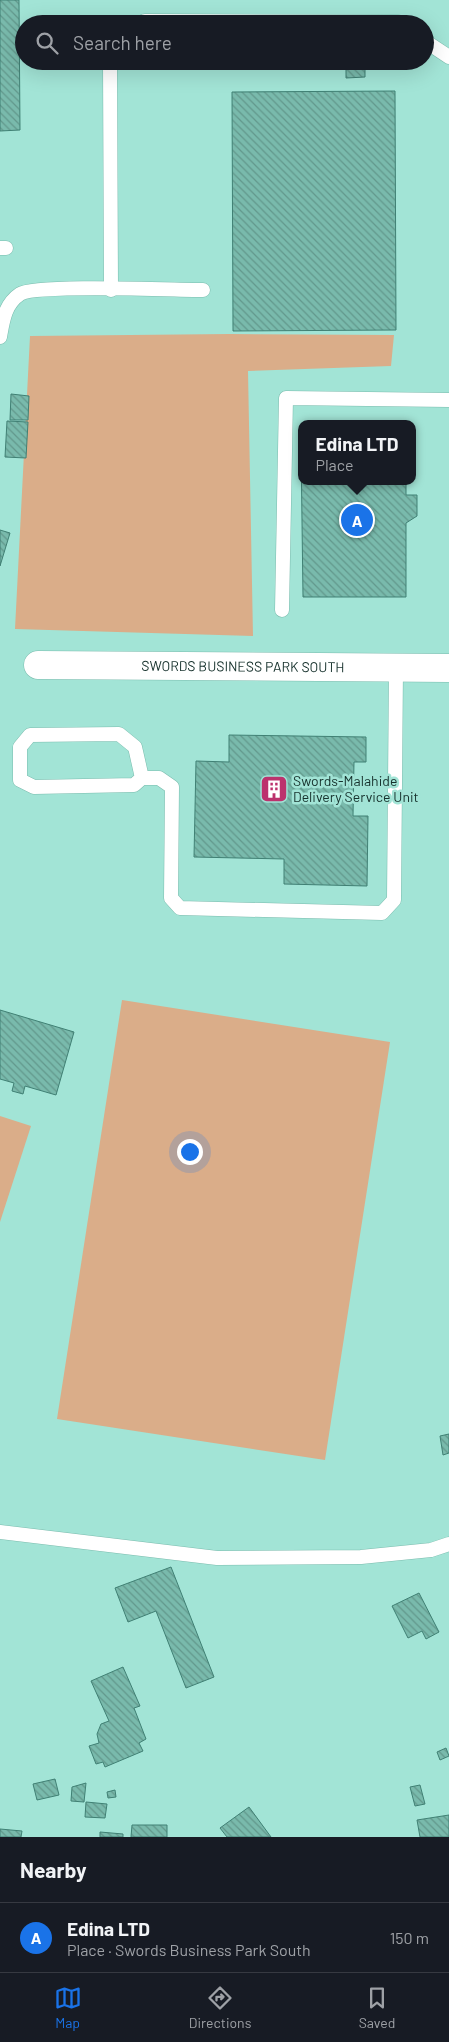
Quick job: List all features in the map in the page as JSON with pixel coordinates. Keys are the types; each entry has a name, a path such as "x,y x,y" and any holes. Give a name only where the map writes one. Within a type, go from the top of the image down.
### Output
{"street":[{"name":"SWORDS BUSINESS PARK SOUTH","path":"38,665 449,668"}],"lane":[{"path":"434,47 449,57"},
{"path":"110,70 111,290"},
{"path":"0,337 6,309 21,293 48,289 203,290"},
{"path":"282,610 286,398 449,400"},
{"path":"142,778 135,747 118,734 30,735 20,747 20,780 34,787 134,785 142,778 159,778 172,787 171,898 180,908 382,912 394,900 396,669"},
{"path":"0,1532 217,1558 361,1557 431,1550 449,1544"}],"shaded area":[{"path":"394,335 391,366 248,371 253,636 15,629 30,336"},
{"path":"122,1000 390,1042 325,1460 57,1419"},
{"path":"0,1116 31,1126 0,1222"}],"building":[{"path":"0,0 19,0 19,15 15,15 15,70 20,70 20,130 0,131"},
{"path":"346,70 365,70 365,77 346,78"},
{"path":"395,91 396,330 233,331 232,92"},
{"path":"11,394 29,396 28,420 10,420"},
{"path":"7,421 28,422 26,458 5,457"},
{"path":"302,485 406,485 406,495 417,495 417,516 406,523 406,597 303,597"},
{"path":"0,530 10,533 0,566"},
{"name":"Swords-Malahide Delivery Service Unit","path":"229,735 366,737 366,762 354,762 353,816 368,816 367,886 284,884 284,859 194,857 196,761 229,762"},
{"path":"0,1010 74,1032 56,1095 25,1086 23,1094 12,1091 14,1083 0,1079"},
{"path":"449,1434 449,1453 443,1455 440,1436"},
{"path":"171,1567 214,1677 186,1688 156,1611 128,1622 115,1588"},
{"path":"419,1593 439,1632 426,1639 422,1631 408,1638 392,1606"},
{"path":"123,1667 140,1706 134,1708 146,1739 139,1743 143,1751 105,1767 103,1762 96,1764 89,1746 99,1743 97,1734 101,1724 109,1721 91,1681"},
{"path":"446,1748 449,1756 440,1760 437,1752"},
{"path":"55,1779 59,1795 37,1800 33,1784"},
{"path":"86,1783 84,1802 71,1801 72,1787"},
{"path":"420,1785 425,1804 415,1806 410,1787"},
{"path":"115,1790 116,1797 108,1798 107,1792"},
{"path":"86,1802 107,1804 105,1818 85,1817"},
{"path":"249,1807 271,1837 227,1837 220,1828"},
{"path":"449,1815 449,1837 420,1837 417,1820"},
{"path":"132,1825 167,1825 167,1837 131,1837"},
{"path":"0,1829 22,1831 21,1837 0,1837"},
{"path":"100,1832 123,1834 123,1837 100,1837"}],"place":[{"name":"Edina LTD","path":"357,520"},
{"name":"Swords-Malahide Delivery Service Unit","path":"274,789"}]}
